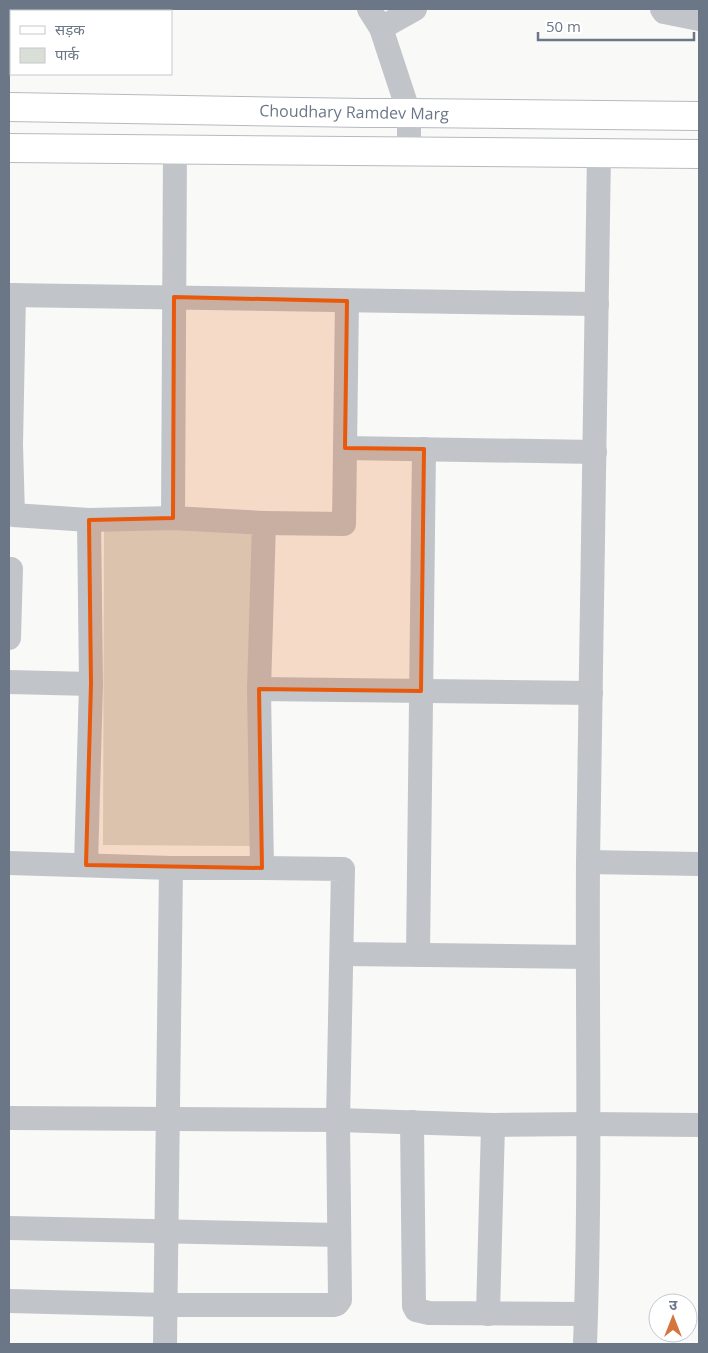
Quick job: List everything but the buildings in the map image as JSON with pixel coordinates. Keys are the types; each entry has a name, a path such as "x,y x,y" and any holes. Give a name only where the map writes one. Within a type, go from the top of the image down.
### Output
{"street":[{"path":"409,151 409,113 375,18 415,9"},
{"path":"662,9 664,12 699,19"},
{"name":"Choudhary Ramdev Marg","path":"9,107 365,114 699,116"},
{"path":"9,148 699,154"},
{"path":"173,518 175,149"},
{"path":"585,1344 589,1124 588,862 599,153"},
{"path":"347,301 344,524 264,523 173,518 89,520 13,515 10,444 11,295 597,304"},
{"path":"345,448 595,452"},
{"path":"418,955 424,450"},
{"path":"86,865 91,684 89,520"},
{"path":"262,868 259,689 264,523"},
{"path":"9,638 11,569"},
{"path":"9,682 91,684"},
{"path":"259,689 591,693"},
{"path":"588,862 699,864"},
{"path":"9,863 171,868 344,869 338,1120 340,1300 337,1304 166,1305 9,1301"},
{"path":"165,1344 171,868"},
{"path":"342,954 587,957"},
{"path":"9,1118 338,1120 493,1125 699,1125"},
{"path":"412,1122 414,1306 416,1310 429,1313 586,1314"},
{"path":"488,1314 493,1125"},
{"path":"9,1228 339,1235"}],"highlighted area":[{"path":"174,297 347,301 345,448 424,449 421,691 259,689 262,868 86,865 91,684 89,520 173,518"}],"green space":[{"path":"104,524 252,524 250,846 103,845"}]}
